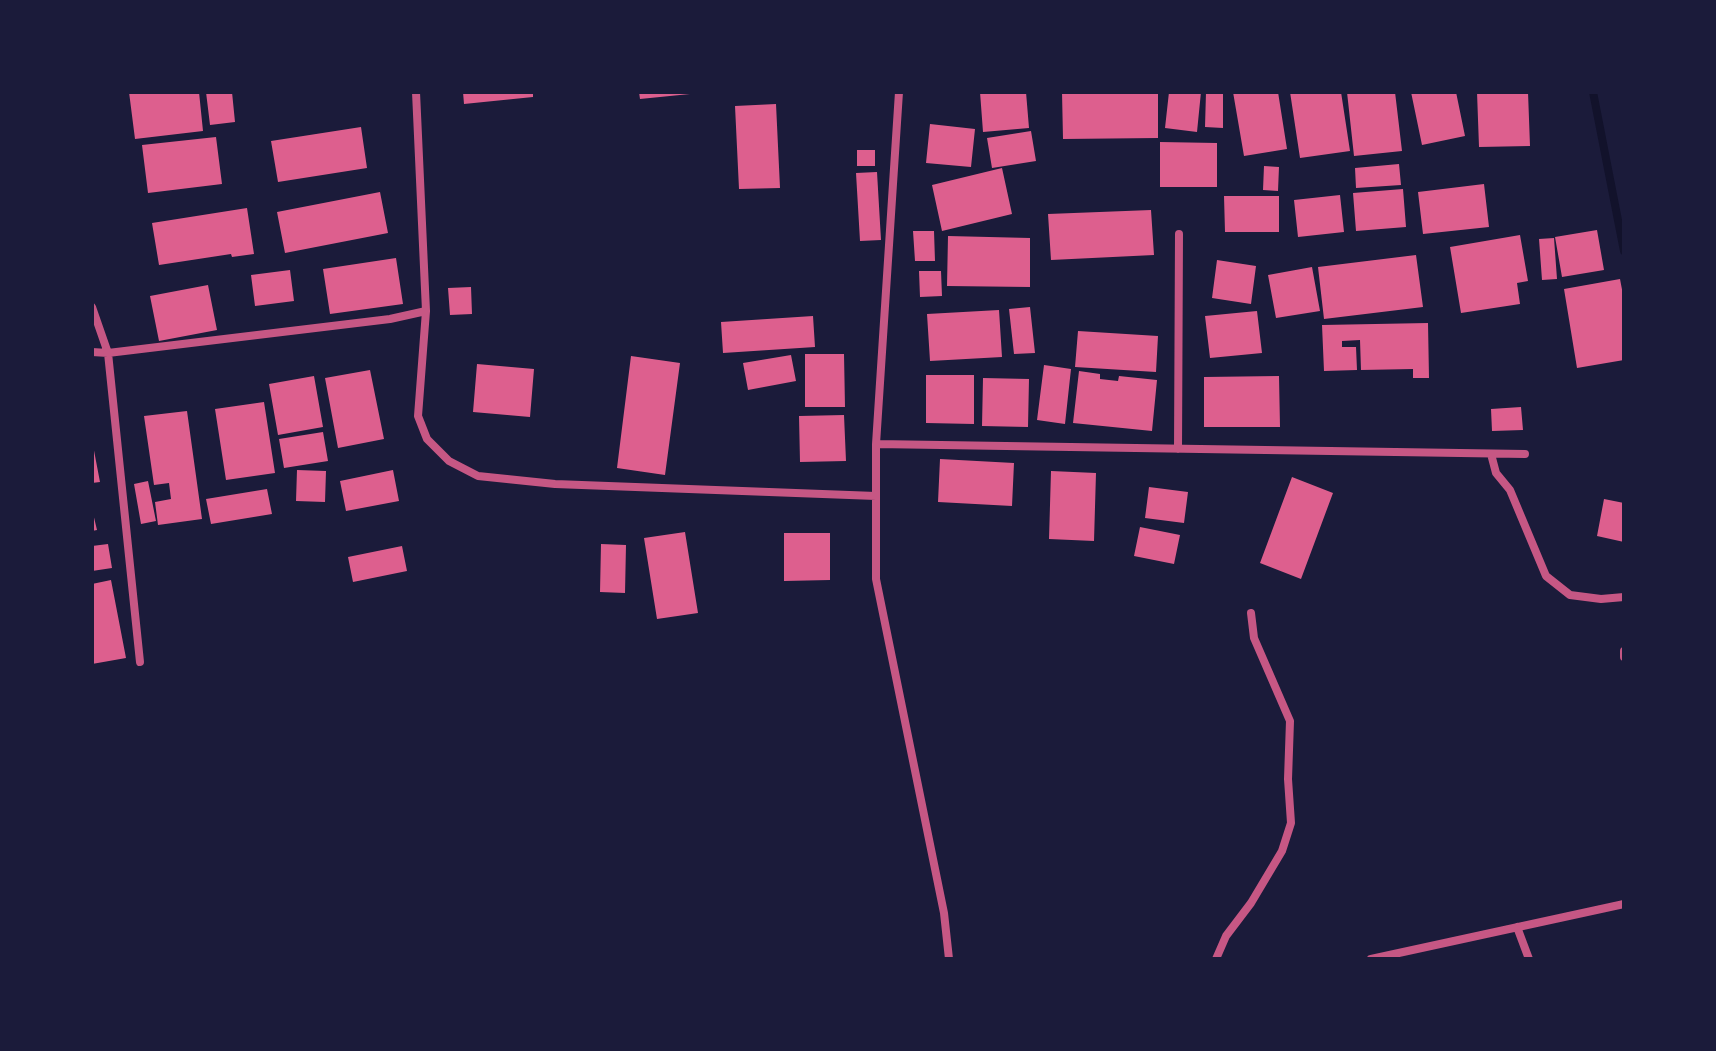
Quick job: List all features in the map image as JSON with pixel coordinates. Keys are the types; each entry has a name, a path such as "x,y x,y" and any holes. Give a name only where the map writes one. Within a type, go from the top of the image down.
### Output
{"street":[{"path":"416,92 426,311 418,416 427,439 449,461 478,476 555,484 876,496"},
{"path":"899,92 876,444 876,579 944,913 949,959"},
{"path":"1178,449 1179,234"},
{"path":"92,307 108,353 140,662"},
{"path":"92,352 108,353 390,319 426,311"},
{"path":"876,444 1525,454"},
{"path":"1491,454 1496,473 1510,490 1546,576 1570,595 1601,599 1624,597"},
{"path":"1216,959 1226,936 1251,903 1282,851 1291,823 1290,721 1254,638 1251,613"},
{"path":"1371,959 1624,904"},
{"path":"1517,927 1529,959"},
{"path":"1425,947 1425,959"}],"building":[{"path":"129,92 199,92 203,131 135,139"},
{"path":"206,92 232,92 235,122 210,125"},
{"path":"463,92 533,92 533,97 464,104"},
{"path":"639,92 690,92 690,94 640,99"},
{"path":"980,92 1026,92 1029,128 983,132"},
{"path":"1062,92 1158,92 1158,138 1063,139"},
{"path":"1169,92 1201,92 1197,132 1165,128"},
{"path":"1206,92 1223,92 1223,128 1205,127"},
{"path":"1233,92 1278,92 1287,149 1244,156"},
{"path":"1290,92 1341,92 1350,151 1300,158"},
{"path":"1347,92 1395,92 1402,151 1354,156"},
{"path":"1411,92 1456,92 1465,136 1422,145"},
{"path":"1477,92 1528,92 1530,146 1479,147"},
{"path":"776,104 780,188 739,189 735,106"},
{"path":"930,124 975,129 971,167 926,163"},
{"path":"361,127 367,168 278,182 271,141"},
{"path":"1031,131 1036,161 992,168 987,138"},
{"path":"216,137 222,184 148,193 142,145"},
{"path":"1160,142 1217,143 1217,187 1160,187"},
{"path":"857,150 875,150 875,166 857,166"},
{"path":"1399,164 1401,185 1356,188 1355,168"},
{"path":"1264,166 1279,167 1278,191 1263,190"},
{"path":"1002,168 1012,214 942,231 932,185"},
{"path":"877,172 881,240 860,241 856,173"},
{"path":"1484,184 1489,227 1423,234 1418,192"},
{"path":"1403,189 1406,227 1356,231 1353,193"},
{"path":"380,192 388,233 285,253 277,212"},
{"path":"1340,195 1344,232 1298,237 1294,200"},
{"path":"1224,196 1279,196 1279,232 1225,232"},
{"path":"247,208 254,254 232,257 231,254 159,265 152,223"},
{"path":"1151,210 1154,255 1051,260 1048,214"},
{"path":"1597,230 1604,270 1562,277 1555,237"},
{"path":"913,231 934,231 935,261 915,261"},
{"path":"1520,235 1528,281 1517,283 1520,304 1461,313 1450,247"},
{"path":"948,236 1030,238 1030,287 947,286"},
{"path":"1554,238 1557,279 1542,280 1539,239"},
{"path":"1416,255 1423,307 1324,319 1318,267"},
{"path":"396,258 403,304 330,314 323,269"},
{"path":"1217,260 1256,266 1251,304 1212,298"},
{"path":"1312,267 1320,311 1276,318 1268,275"},
{"path":"290,270 294,301 255,306 251,275"},
{"path":"919,271 941,271 942,296 920,297"},
{"path":"1620,279 1624,300 1624,360 1577,368 1564,289"},
{"path":"208,285 217,330 159,341 150,296"},
{"path":"471,287 472,314 450,315 448,288"},
{"path":"1030,307 1035,353 1014,354 1009,309"},
{"path":"999,310 1002,357 930,361 927,314"},
{"path":"1257,311 1262,353 1210,358 1205,316"},
{"path":"813,316 815,347 723,353 721,322"},
{"path":"1428,323 1429,378 1413,378 1413,369 1361,370 1360,340 1342,341 1342,347 1356,347 1357,370 1324,371 1322,325"},
{"path":"1078,331 1158,336 1156,372 1075,367"},
{"path":"805,354 844,354 845,407 805,407"},
{"path":"791,355 796,381 748,390 743,363"},
{"path":"631,356 680,363 665,475 617,468"},
{"path":"477,364 534,369 530,417 473,412"},
{"path":"1044,365 1071,369 1065,424 1037,420"},
{"path":"370,370 384,439 338,448 325,378"},
{"path":"1079,371 1100,374 1100,379 1118,381 1119,376 1157,380 1152,431 1073,423"},
{"path":"926,375 974,375 974,424 926,423"},
{"path":"314,376 323,427 278,435 269,384"},
{"path":"1279,376 1280,427 1204,427 1204,377"},
{"path":"983,378 1029,379 1028,427 982,426"},
{"path":"264,402 275,473 226,480 215,409"},
{"path":"1521,407 1523,430 1492,431 1491,409"},
{"path":"187,411 202,519 158,525 155,502 171,499 169,483 154,485 144,416"},
{"path":"844,415 846,461 800,462 799,416"},
{"path":"323,432 328,461 284,468 279,439"},
{"path":"92,440 100,482 92,483"},
{"path":"940,459 1014,463 1012,506 938,502"},
{"path":"297,470 326,471 325,502 296,501"},
{"path":"393,470 399,501 346,511 340,481"},
{"path":"1051,471 1096,473 1094,541 1049,539"},
{"path":"1292,477 1333,493 1301,579 1260,563"},
{"path":"148,481 156,521 141,524 134,484"},
{"path":"1149,487 1188,492 1184,523 1145,518"},
{"path":"267,489 272,514 211,524 206,499"},
{"path":"1604,499 1624,503 1624,542 1597,536"},
{"path":"92,509 97,530 92,531"},
{"path":"1140,527 1180,535 1174,564 1134,556"},
{"path":"685,532 698,613 657,619 644,538"},
{"path":"784,533 830,533 830,580 784,581"},
{"path":"108,544 112,568 92,571 92,546"},
{"path":"601,544 626,545 625,593 600,592"},
{"path":"402,546 407,571 353,582 348,557"},
{"path":"111,580 126,658 92,664 92,584"}],"waterway":[{"path":"1593,92 1624,251"}]}
